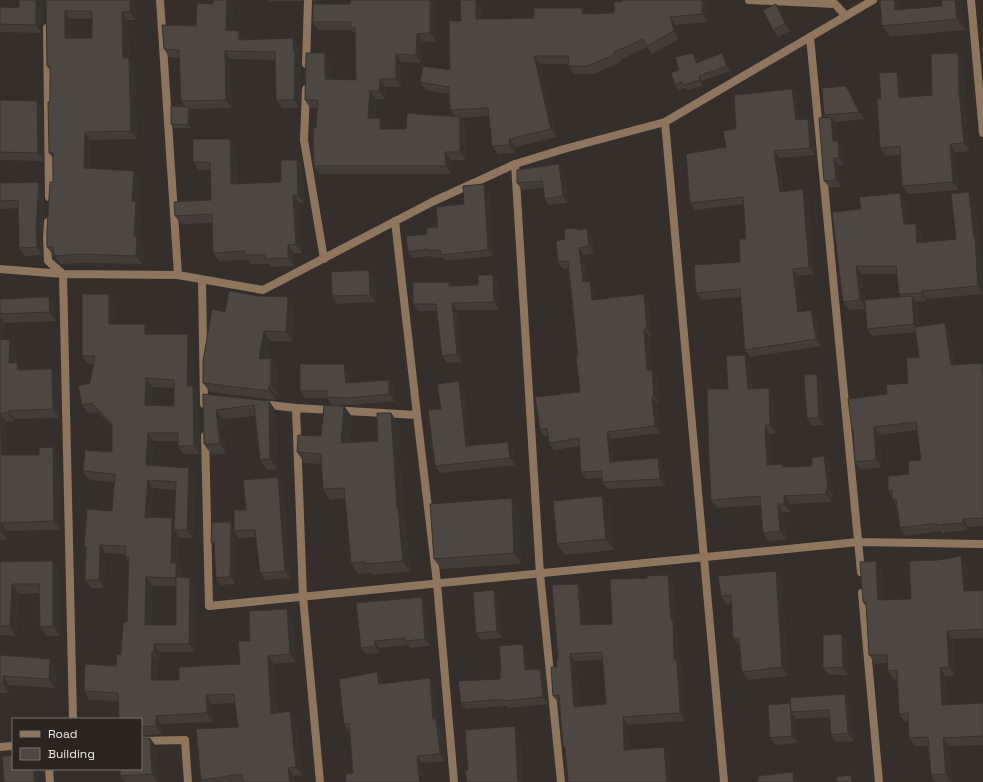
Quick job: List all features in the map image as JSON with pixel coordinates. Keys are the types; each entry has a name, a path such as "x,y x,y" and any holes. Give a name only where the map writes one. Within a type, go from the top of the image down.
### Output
{"street":[{"path":"160,0 178,275"},
{"path":"308,0 304,140 324,259"},
{"path":"749,0 835,4 846,16"},
{"path":"0,269 63,274 178,275 263,290 432,202 515,164 564,149 665,122 873,0"},
{"path":"971,0 983,133"},
{"path":"47,23 50,192 46,238 48,261 63,274 73,718"},
{"path":"810,37 858,542 879,782"},
{"path":"665,122 724,782"},
{"path":"515,164 540,574 561,782"},
{"path":"396,221 437,584 454,782"},
{"path":"202,280 208,398 204,413"},
{"path":"250,402 296,408 417,415"},
{"path":"296,408 303,596 320,782"},
{"path":"205,428 209,606 858,542 983,544"},
{"path":"142,741 185,740 188,782"},
{"path":"0,747 12,746"},
{"path":"49,770 50,782"}],"building":[{"path":"19,0 36,0 36,25 0,24 0,7 19,8"},
{"path":"46,0 130,0 130,12 122,12 123,58 129,58 131,131 85,132 84,168 134,171 132,201 136,202 134,236 137,237 136,256 80,254 54,256 53,247 47,247 50,182 53,182 53,153 49,153 48,102 50,102 50,66 47,66","holes":["65,11 92,11 92,38 65,38"]},
{"path":"213,0 227,0 226,30 239,31 239,40 293,38 295,52 294,100 276,100 275,52 225,51 226,100 181,101 179,50 164,49 162,25 196,26 197,3 213,4"},
{"path":"350,0 430,0 430,33 417,34 416,55 396,54 396,79 380,79 379,91 370,91 368,118 380,118 380,129 406,129 407,113 460,117 460,152 445,152 446,166 314,166 313,128 316,128 318,100 305,100 306,53 325,53 325,79 356,80 355,27 350,27 351,22 313,22 313,4 350,4"},
{"path":"460,0 476,0 476,19 534,18 534,8 582,8 582,14 614,13 614,2 622,2 622,0 702,0 702,14 670,17 674,31 647,46 643,39 588,66 568,66 569,56 534,56 551,129 509,139 510,145 492,146 488,108 450,110 449,87 420,82 423,66 450,70 449,21 461,21"},
{"path":"880,0 894,0 895,10 942,6 941,0 955,0 957,19 882,26"},
{"path":"776,4 785,24 773,30 763,10"},
{"path":"693,53 696,63 722,53 727,66 699,76 700,80 683,85 682,82 675,85 671,73 679,70 675,57"},
{"path":"958,53 959,92 964,143 950,144 953,182 902,186 900,146 880,148 877,99 881,99 879,73 897,72 899,98 932,95 931,54"},
{"path":"846,86 859,112 824,115 822,88"},
{"path":"792,89 796,120 808,119 810,148 774,151 780,192 803,189 809,267 793,269 798,312 811,310 816,339 745,350 740,289 696,293 694,265 740,262 739,239 746,239 743,197 690,203 686,154 726,147 723,131 736,129 734,95"},
{"path":"0,100 37,101 38,153 0,152"},
{"path":"171,106 189,107 188,125 171,124"},
{"path":"831,117 833,141 838,141 839,158 834,158 836,180 824,181 819,118"},
{"path":"193,139 230,139 231,184 281,182 281,160 297,160 298,195 293,195 296,244 288,245 288,258 265,259 265,255 245,255 245,251 213,253 212,214 175,216 174,202 211,200 210,162 193,162"},
{"path":"559,164 563,196 545,199 542,181 517,183 517,170"},
{"path":"39,182 36,230 37,247 19,248 18,200 0,201 0,183"},
{"path":"484,184 488,250 441,255 440,250 428,251 428,249 408,252 406,236 427,234 426,228 438,227 436,207 464,204 463,186"},
{"path":"969,192 975,238 978,286 921,291 921,293 899,294 896,266 856,266 860,300 843,302 832,212 861,209 859,197 900,193 904,224 916,224 917,243 956,239 951,194"},
{"path":"577,228 577,230 587,228 589,246 579,248 583,282 590,281 592,300 644,294 647,329 644,329 647,370 652,370 654,397 652,397 655,426 607,432 610,462 658,458 660,479 602,482 602,471 581,472 579,438 549,443 547,428 540,430 535,397 580,392 576,356 578,356 568,261 558,262 556,241 565,239 564,229"},
{"path":"369,270 370,295 332,296 331,272"},
{"path":"478,275 493,275 494,302 452,303 457,354 442,356 436,304 413,304 413,282 449,282 449,286 478,285"},
{"path":"229,291 259,296 288,297 286,332 264,331 259,359 271,358 271,385 269,386 269,391 203,383 203,361 212,309 225,312"},
{"path":"82,294 109,294 109,324 145,324 145,334 188,334 187,386 193,386 194,446 178,446 178,433 148,433 146,465 189,468 187,530 174,530 176,482 148,480 145,517 172,518 171,563 176,563 176,577 190,578 189,644 154,644 154,652 152,652 151,680 179,680 179,667 240,664 238,641 250,641 249,611 287,609 290,654 268,656 271,714 290,711 296,767 288,768 290,782 243,782 242,774 201,780 196,729 238,727 234,694 206,695 207,713 156,716 156,726 142,727 142,718 119,718 118,693 84,691 85,664 116,666 117,654 121,655 123,622 127,622 129,557 125,557 126,546 100,545 99,580 85,580 86,546 84,546 87,509 112,511 115,474 83,471 85,450 112,452 112,424 92,403 82,405 78,386 90,383 95,356 82,356","holes":["146,378 174,380 174,406 145,405","146,577 176,578 176,625 145,625"]},
{"path":"912,296 914,324 867,329 865,300"},
{"path":"49,297 50,312 0,314 0,299"},
{"path":"945,323 951,365 982,363 983,518 963,519 963,523 937,525 937,523 900,528 896,499 892,499 892,490 888,491 888,476 909,474 908,461 921,460 916,422 874,427 876,460 855,462 853,430 848,399 887,394 886,385 908,383 906,358 919,357 915,327"},
{"path":"0,339 10,340 9,363 18,363 17,370 52,369 53,409 8,411 8,413 0,413"},
{"path":"745,355 748,389 769,388 770,425 765,426 767,465 782,464 782,467 812,466 812,458 824,456 828,489 826,489 826,494 784,496 784,504 778,504 780,531 763,533 760,496 711,500 707,389 728,389 726,356"},
{"path":"300,364 344,364 346,383 389,380 389,394 348,398 327,397 327,391 300,391"},
{"path":"817,374 819,418 807,418 804,375"},
{"path":"459,381 466,446 508,442 510,458 435,466 428,410 441,409 437,384"},
{"path":"203,394 269,401 270,459 260,460 254,405 216,410 220,444 204,444"},
{"path":"324,405 344,406 341,443 378,441 377,413 391,413 397,507 403,561 366,564 365,562 351,563 344,488 323,489 321,454 297,452 298,435 321,436"},
{"path":"0,413 2,455 39,455 39,448 53,447 54,521 1,523 0,531"},
{"path":"278,477 285,571 260,573 255,530 234,531 234,510 246,510 243,480"},
{"path":"602,496 606,539 557,544 553,501"},
{"path":"512,498 514,553 434,559 430,504"},
{"path":"212,522 231,522 229,577 216,578 214,542 211,542"},
{"path":"961,556 964,591 983,590 983,629 947,631 949,667 940,668 942,705 983,703 983,736 943,738 946,774 931,775 928,737 909,738 908,713 899,714 897,670 888,671 887,655 869,655 866,602 863,602 860,562 876,561 878,600 911,599 909,561 938,560"},
{"path":"53,561 53,626 40,627 39,584 12,584 10,626 0,626 0,562"},
{"path":"776,571 782,667 742,672 739,638 733,638 731,595 721,596 718,576"},
{"path":"668,575 671,620 673,620 674,660 677,660 680,713 623,717 624,750 664,747 667,782 568,782 565,747 563,747 559,695 553,696 551,667 557,667 556,660 558,660 552,585 578,584 581,625 612,624 610,579 647,578 647,576","holes":["602,652 606,704 574,707 570,654"]},
{"path":"494,590 497,631 476,633 473,592"},
{"path":"422,597 425,639 405,641 405,638 374,641 375,646 361,648 356,603"},
{"path":"842,634 843,667 823,668 823,635"},
{"path":"523,644 525,670 540,669 543,697 461,703 458,681 500,679 501,672 499,646"},
{"path":"0,655 50,659 49,679 3,676 3,684 0,684"},
{"path":"377,672 379,684 430,678 433,719 436,719 440,754 417,756 420,782 346,782 345,774 353,773 349,724 344,724 339,679"},
{"path":"845,694 848,733 831,735 829,710 791,712 790,698"},
{"path":"790,703 792,736 770,738 768,705"},
{"path":"515,726 518,782 467,782 465,770 468,770 465,730"},
{"path":"142,738 150,738 152,774 120,776 120,770 142,770"},
{"path":"2,756 12,756 12,770 34,770 34,782 4,782"},
{"path":"793,772 794,782 758,782 758,776"},
{"path":"851,775 852,782 837,782 836,777"}]}
